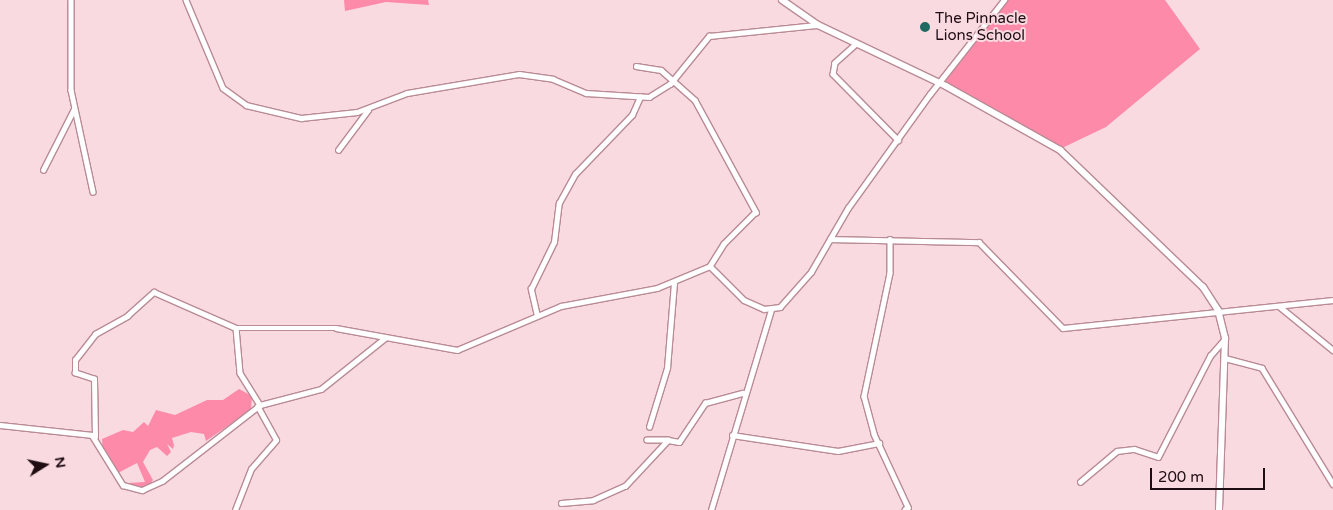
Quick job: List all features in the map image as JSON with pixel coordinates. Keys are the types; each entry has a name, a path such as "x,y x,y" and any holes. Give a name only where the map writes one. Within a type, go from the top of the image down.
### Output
{"main road":[{"path":"782,0 818,25 941,84 1066,155 1192,275 1218,310 1226,338 1219,510"}],"street":[{"path":"72,0 74,109 93,192"},
{"path":"186,0 215,76 237,101 301,118 369,109 407,93 518,74 553,80 586,93 640,97 655,94 674,79 709,36 818,25"},
{"path":"712,510 743,393 771,310 796,290 898,140 1004,0"},
{"path":"855,44 834,63 833,74 898,140"},
{"path":"385,338 316,391 259,406 162,481 142,490 123,485 95,437 94,379 75,373 73,367 95,334 128,316 149,294 162,291 236,328 336,328 457,350 561,306 674,282 710,266 724,244 756,212 742,193 708,118 674,79 654,67 636,66"},
{"path":"536,316 531,289 554,242 559,203 575,174 632,115 640,97"},
{"path":"43,170 74,109"},
{"path":"338,150 369,109"},
{"path":"830,239 979,242 1063,328 1218,310 1333,300"},
{"path":"890,239 890,273 864,396 879,443 908,507 905,510"},
{"path":"710,266 744,300 771,310"},
{"path":"649,427 668,368 674,282"},
{"path":"1278,305 1333,350"},
{"path":"236,328 240,373 276,440 251,469 236,510"},
{"path":"1080,482 1118,451 1134,449 1158,457 1210,356 1226,338"},
{"path":"1225,358 1262,368 1333,484"},
{"path":"647,440 679,442 705,403 743,393"},
{"path":"0,425 95,437"},
{"path":"732,435 838,451 879,443"},
{"path":"561,503 615,492 639,474 668,440"}],"shaded area":[{"path":"344,0 428,0 429,5 386,2 345,11"},
{"path":"1005,0 1165,0 1200,49 1106,127 1060,149 941,84"},
{"path":"239,389 252,396 251,410 206,441 204,434 191,432 172,438 173,449 167,444 171,452 167,456 157,447 150,450 143,462 153,480 149,486 140,488 128,483 145,482 137,463 118,473 103,453 102,439 123,430 133,432 144,422 148,426 156,410 175,415 207,400 223,400"}],"place":[{"name":"The Pinnacle Lions School","path":"925,27"}]}
